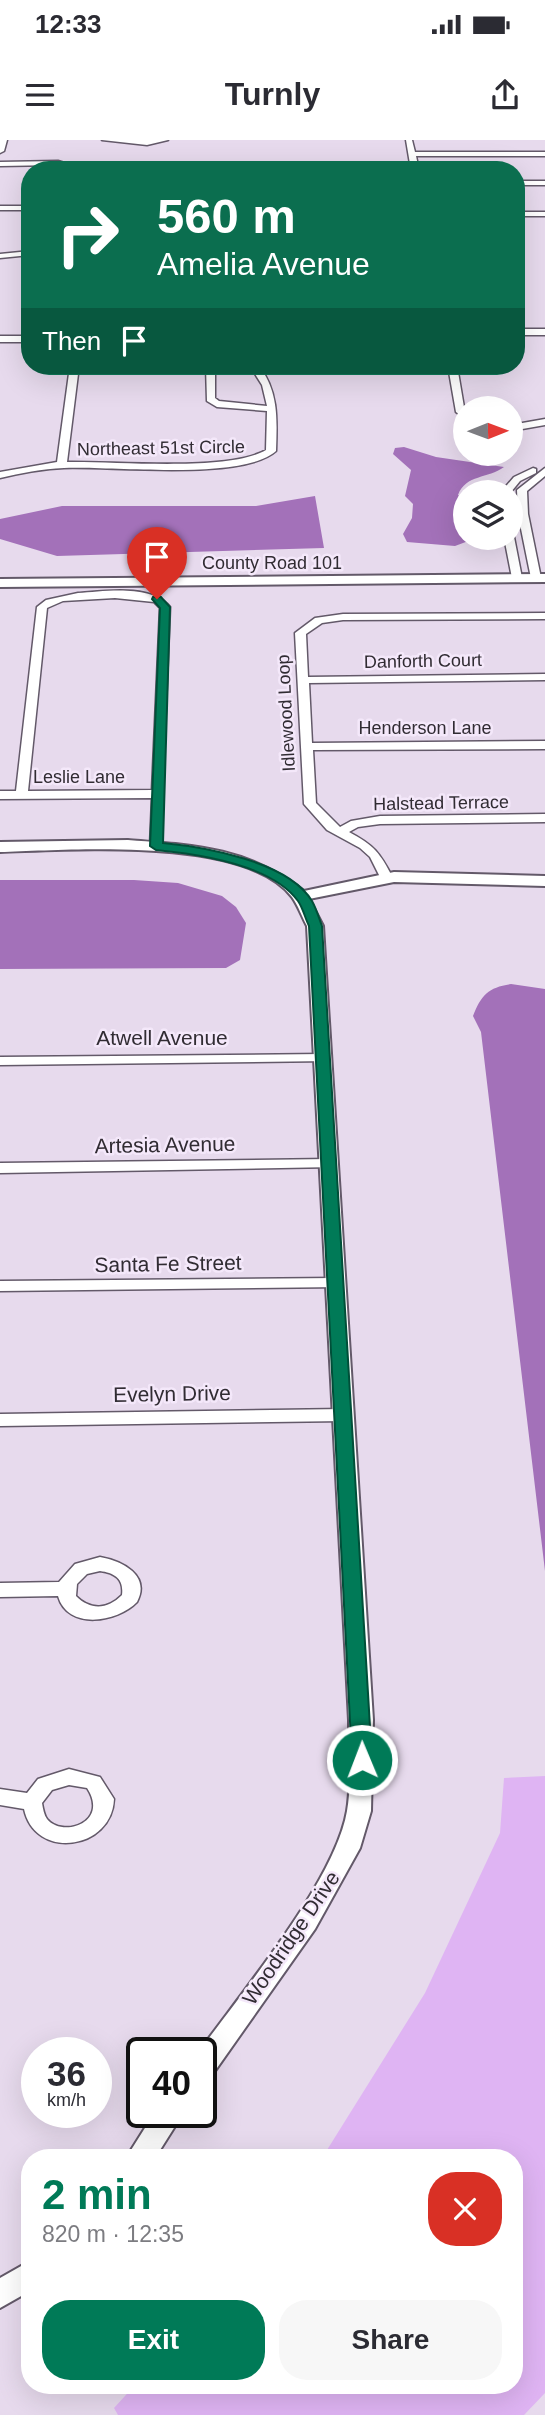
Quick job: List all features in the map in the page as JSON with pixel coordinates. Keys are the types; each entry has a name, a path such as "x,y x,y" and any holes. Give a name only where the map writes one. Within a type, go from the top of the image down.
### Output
{"street":[{"path":"0,148 3,140"},
{"path":"106,140 133,140 150,144 164,140"},
{"path":"409,142 413,161"},
{"path":"412,155 545,154"},
{"path":"0,164 21,164"},
{"path":"525,183 545,183"},
{"path":"0,208 21,208"},
{"path":"525,214 545,214"},
{"path":"0,256 21,254"},
{"path":"525,332 545,332"},
{"path":"0,339 21,339"},
{"path":"62,465 73,375"},
{"path":"210,375 210,399 217,404 271,409"},
{"name":"Northeast 51st Circle","path":"0,475 62,465 233,465 257,461 271,452 271,409 268,381 263,375"},
{"path":"454,375 458,396"},
{"path":"523,426 545,422"},
{"path":"517,480 545,469"},
{"path":"541,578 523,514 522,491 545,469"},
{"path":"512,550 517,578"},
{"name":"County Road 101","path":"0,583 541,578"},
{"path":"22,795 42,607 58,598 150,597 163,603 165,607 156,846"},
{"name":"Idlewood Loop","path":"387,878 375,855 320,818 310,804 300,633 319,620 344,617 545,616"},
{"name":"Danforth Court","path":"302,680 545,677"},
{"name":"Henderson Lane","path":"306,747 545,745"},
{"name":"Leslie Lane","path":"0,795 158,794"},
{"name":"Halstead Terrace","path":"340,832 355,824 380,820 545,818"},
{"name":"Woodridge Drive","path":"0,846 156,846 212,852 238,860 281,880 300,896 312,913 315,926 361,1720 359,1811 348,1849 329,1886 217,2047"},
{"path":"300,896 387,878 470,877 545,881"},
{"name":"Atwell Avenue","path":"0,1061 324,1058"},
{"name":"Artesia Avenue","path":"0,1168 330,1164"},
{"name":"Santa Fe Street","path":"0,1286 337,1283"},
{"name":"Evelyn Drive","path":"0,1420 344,1415"},
{"path":"0,1590 65,1589"},
{"path":"0,1797 32,1802"},
{"path":"145,2149 160,2128"},
{"path":"0,2295 21,2280"}],"shaded area":[{"path":"404,447 453,460 453,466 504,467 472,480 453,480 453,546 407,542 403,534 412,518 413,504 405,496 411,470 393,454 395,448"},
{"path":"315,496 324,548 57,556 0,539 0,519 62,506 256,506"},
{"path":"0,880 134,880 178,883 222,896 236,907 246,923 240,960 226,968 0,969"},
{"path":"511,984 545,989 545,1571 481,1032 473,1016 487,993 497,987"},
{"path":"545,1776 545,2393 524,2415 118,2415 114,2408 127,2394 523,2394 523,2149 328,2149 425,1993 500,1833 504,1778"}],"route":[{"path":"157,599 165,607 156,846 212,852 260,869 295,890 312,913 315,926 342,1363 362,1760"}]}
